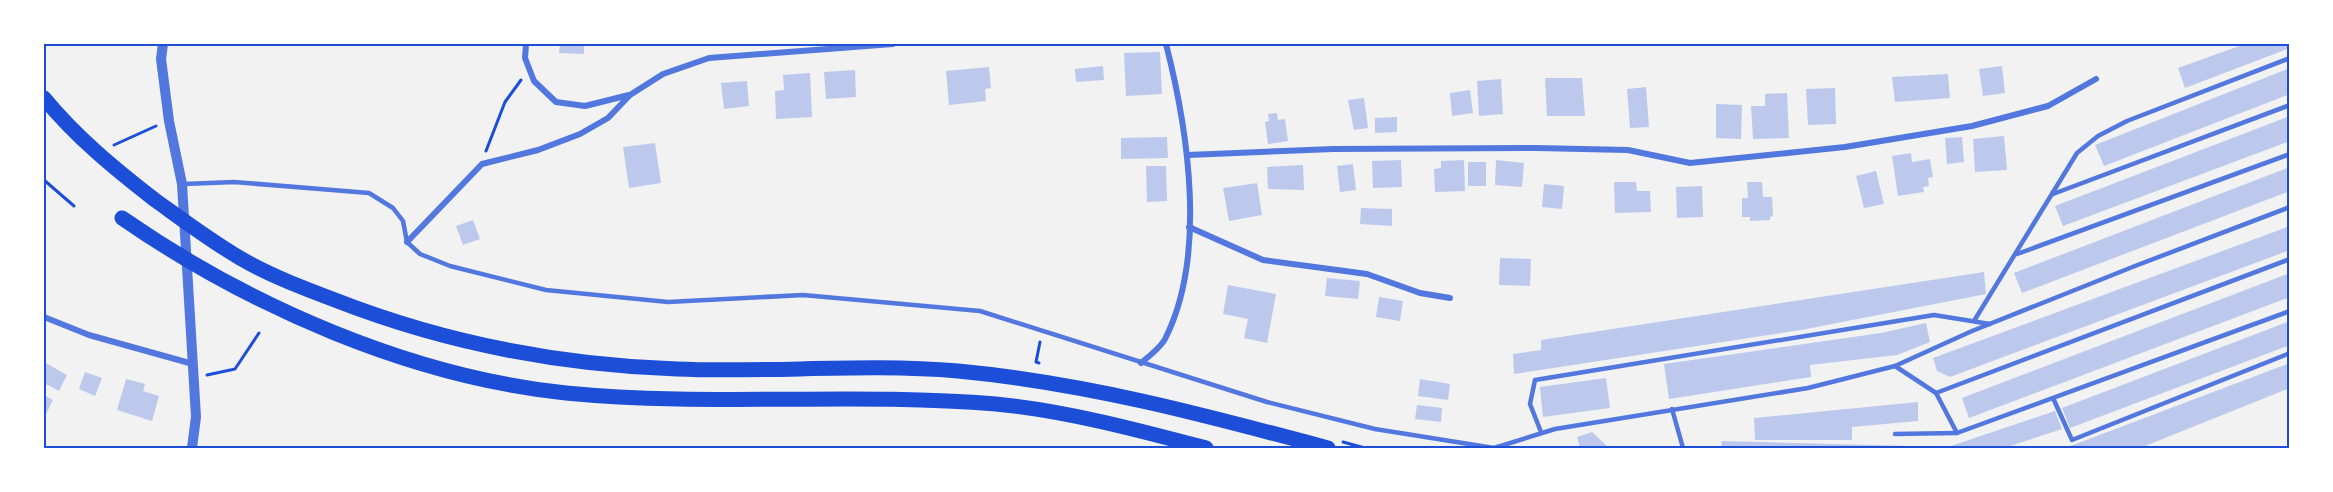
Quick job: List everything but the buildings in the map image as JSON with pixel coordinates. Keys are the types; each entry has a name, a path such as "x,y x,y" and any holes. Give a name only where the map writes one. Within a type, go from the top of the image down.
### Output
{"main road":[{"path":"44,98 85,143 127,178 243,260 305,289 387,319 474,345 540,357 614,366 678,369 869,368 954,371 1034,379 1150,401 1328,448"},
{"path":"122,218 235,288 288,314 402,357 504,382 563,393 675,399 861,398 999,405 1072,416 1206,448"}],"street":[{"path":"163,44 161,59 169,121 182,184 196,417 192,448"},
{"path":"525,44 525,58 534,81 556,102 585,106 630,95"},
{"path":"407,242 482,164 538,150 580,134 608,118 630,95 663,74 709,58 893,44"},
{"path":"1141,363 1165,339 1182,295 1189,226 1188,155 1179,94 1166,44"},
{"path":"1188,155 1333,149 1536,148 1628,150 1690,163 1845,147 1972,126 2048,106 2096,79"},
{"path":"1189,226 1263,260 1367,274 1420,293 1450,298"},
{"path":"44,317 89,335 193,364"}],"lane":[{"path":"1974,321 2077,153 2098,135 2127,121 2289,58"},
{"path":"2053,194 2289,105"},
{"path":"2017,254 2289,154"},
{"path":"182,184 234,182 369,193 386,201 398,214 403,221 407,242 420,254 450,266 546,290 668,302 803,296 980,311 1267,402 1375,429 1494,448 1541,432 1808,388 1895,366 1990,324 2289,207"},
{"path":"1936,393 2289,259"},
{"path":"1895,434 1957,433 2289,311"},
{"path":"1541,432 1530,404 1535,380 1934,315 1990,324"},
{"path":"2053,398 2072,440 2289,353"},
{"path":"1895,366 1936,393 1957,433"},
{"path":"1672,409 1683,448"}],"path":[{"path":"482,164 488,141 505,102 529,68"},
{"path":"114,145 169,121"},
{"path":"44,180 74,206"},
{"path":"1036,362 1042,332"},
{"path":"193,378 235,369 259,333"}]}
